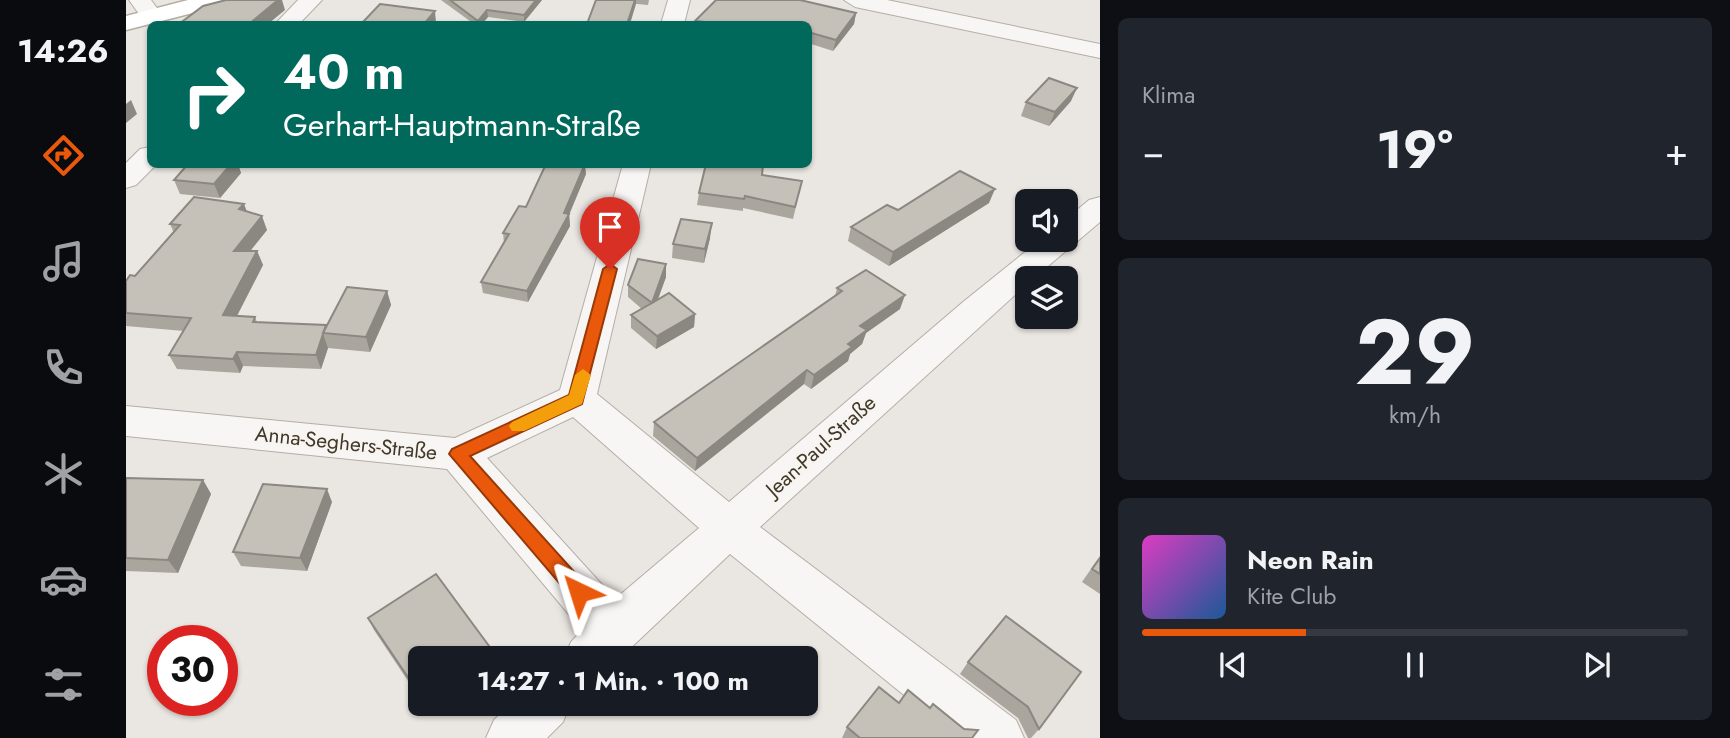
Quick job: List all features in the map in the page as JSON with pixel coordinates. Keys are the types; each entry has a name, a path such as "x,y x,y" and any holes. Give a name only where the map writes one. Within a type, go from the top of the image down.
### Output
{"main road":[{"path":"126,23 146,8 216,0"}],"street":[{"path":"289,21 311,0"},
{"path":"674,21 679,0"},
{"path":"855,0 1100,51"},
{"path":"126,179 147,158"},
{"path":"577,399 636,168"},
{"path":"1078,225 1100,206"},
{"name":"Jean-Paul-Straße","path":"600,645 975,310 1045,252"},
{"path":"458,454 577,399"},
{"path":"577,399 729,528 998,738"},
{"name":"Anna-Seghers-Straße","path":"126,421 458,454 600,645"},
{"path":"512,738 533,716"}],"building":[{"path":"226,0 278,0 253,21 183,21 203,6"},
{"path":"450,0 536,0 524,15 487,10 478,21"},
{"path":"596,0 635,0 628,21 588,21"},
{"path":"716,0 800,0 856,13 836,40 812,33 812,21 695,21"},
{"path":"380,4 435,11 427,21 364,21"},
{"path":"1049,78 1077,88 1055,112 1026,102"},
{"path":"184,168 228,168 214,184 174,180"},
{"path":"544,168 583,168 564,213 569,214 527,291 481,282 509,234 503,233 519,206 526,207"},
{"path":"705,168 763,168 762,175 802,181 795,207 745,196 744,199 699,193"},
{"path":"960,171 995,189 893,252 851,227 887,205 898,210"},
{"path":"194,197 244,204 239,209 262,216 234,251 257,251 223,315 255,317 253,322 326,325 316,355 237,352 233,359 169,355 191,318 126,313 126,281 130,275 135,276 180,225 170,224"},
{"path":"681,219 712,223 705,249 673,244"},
{"path":"638,259 666,264 652,303 628,285"},
{"path":"866,270 905,295 860,326 867,330 848,344 852,347 814,375 807,370 697,458 654,422 842,291 837,288"},
{"path":"347,287 387,291 366,337 323,333"},
{"path":"669,293 695,314 657,336 631,315"},
{"path":"126,478 203,480 168,560 126,558"},
{"path":"263,484 327,489 300,558 233,552"},
{"path":"1100,558 1100,574 1092,569"},
{"path":"436,574 489,646 408,646 408,677 368,618"},
{"path":"1006,616 1081,672 1039,729 1028,707 968,662"},
{"path":"879,687 899,703 908,690 930,708 933,704 964,729 978,730 972,738 860,738 847,727"}],"slow traffic":[{"path":"518,426 577,399 583,375"}],"route":[{"path":"579,592 458,454 577,399 610,269"}]}
